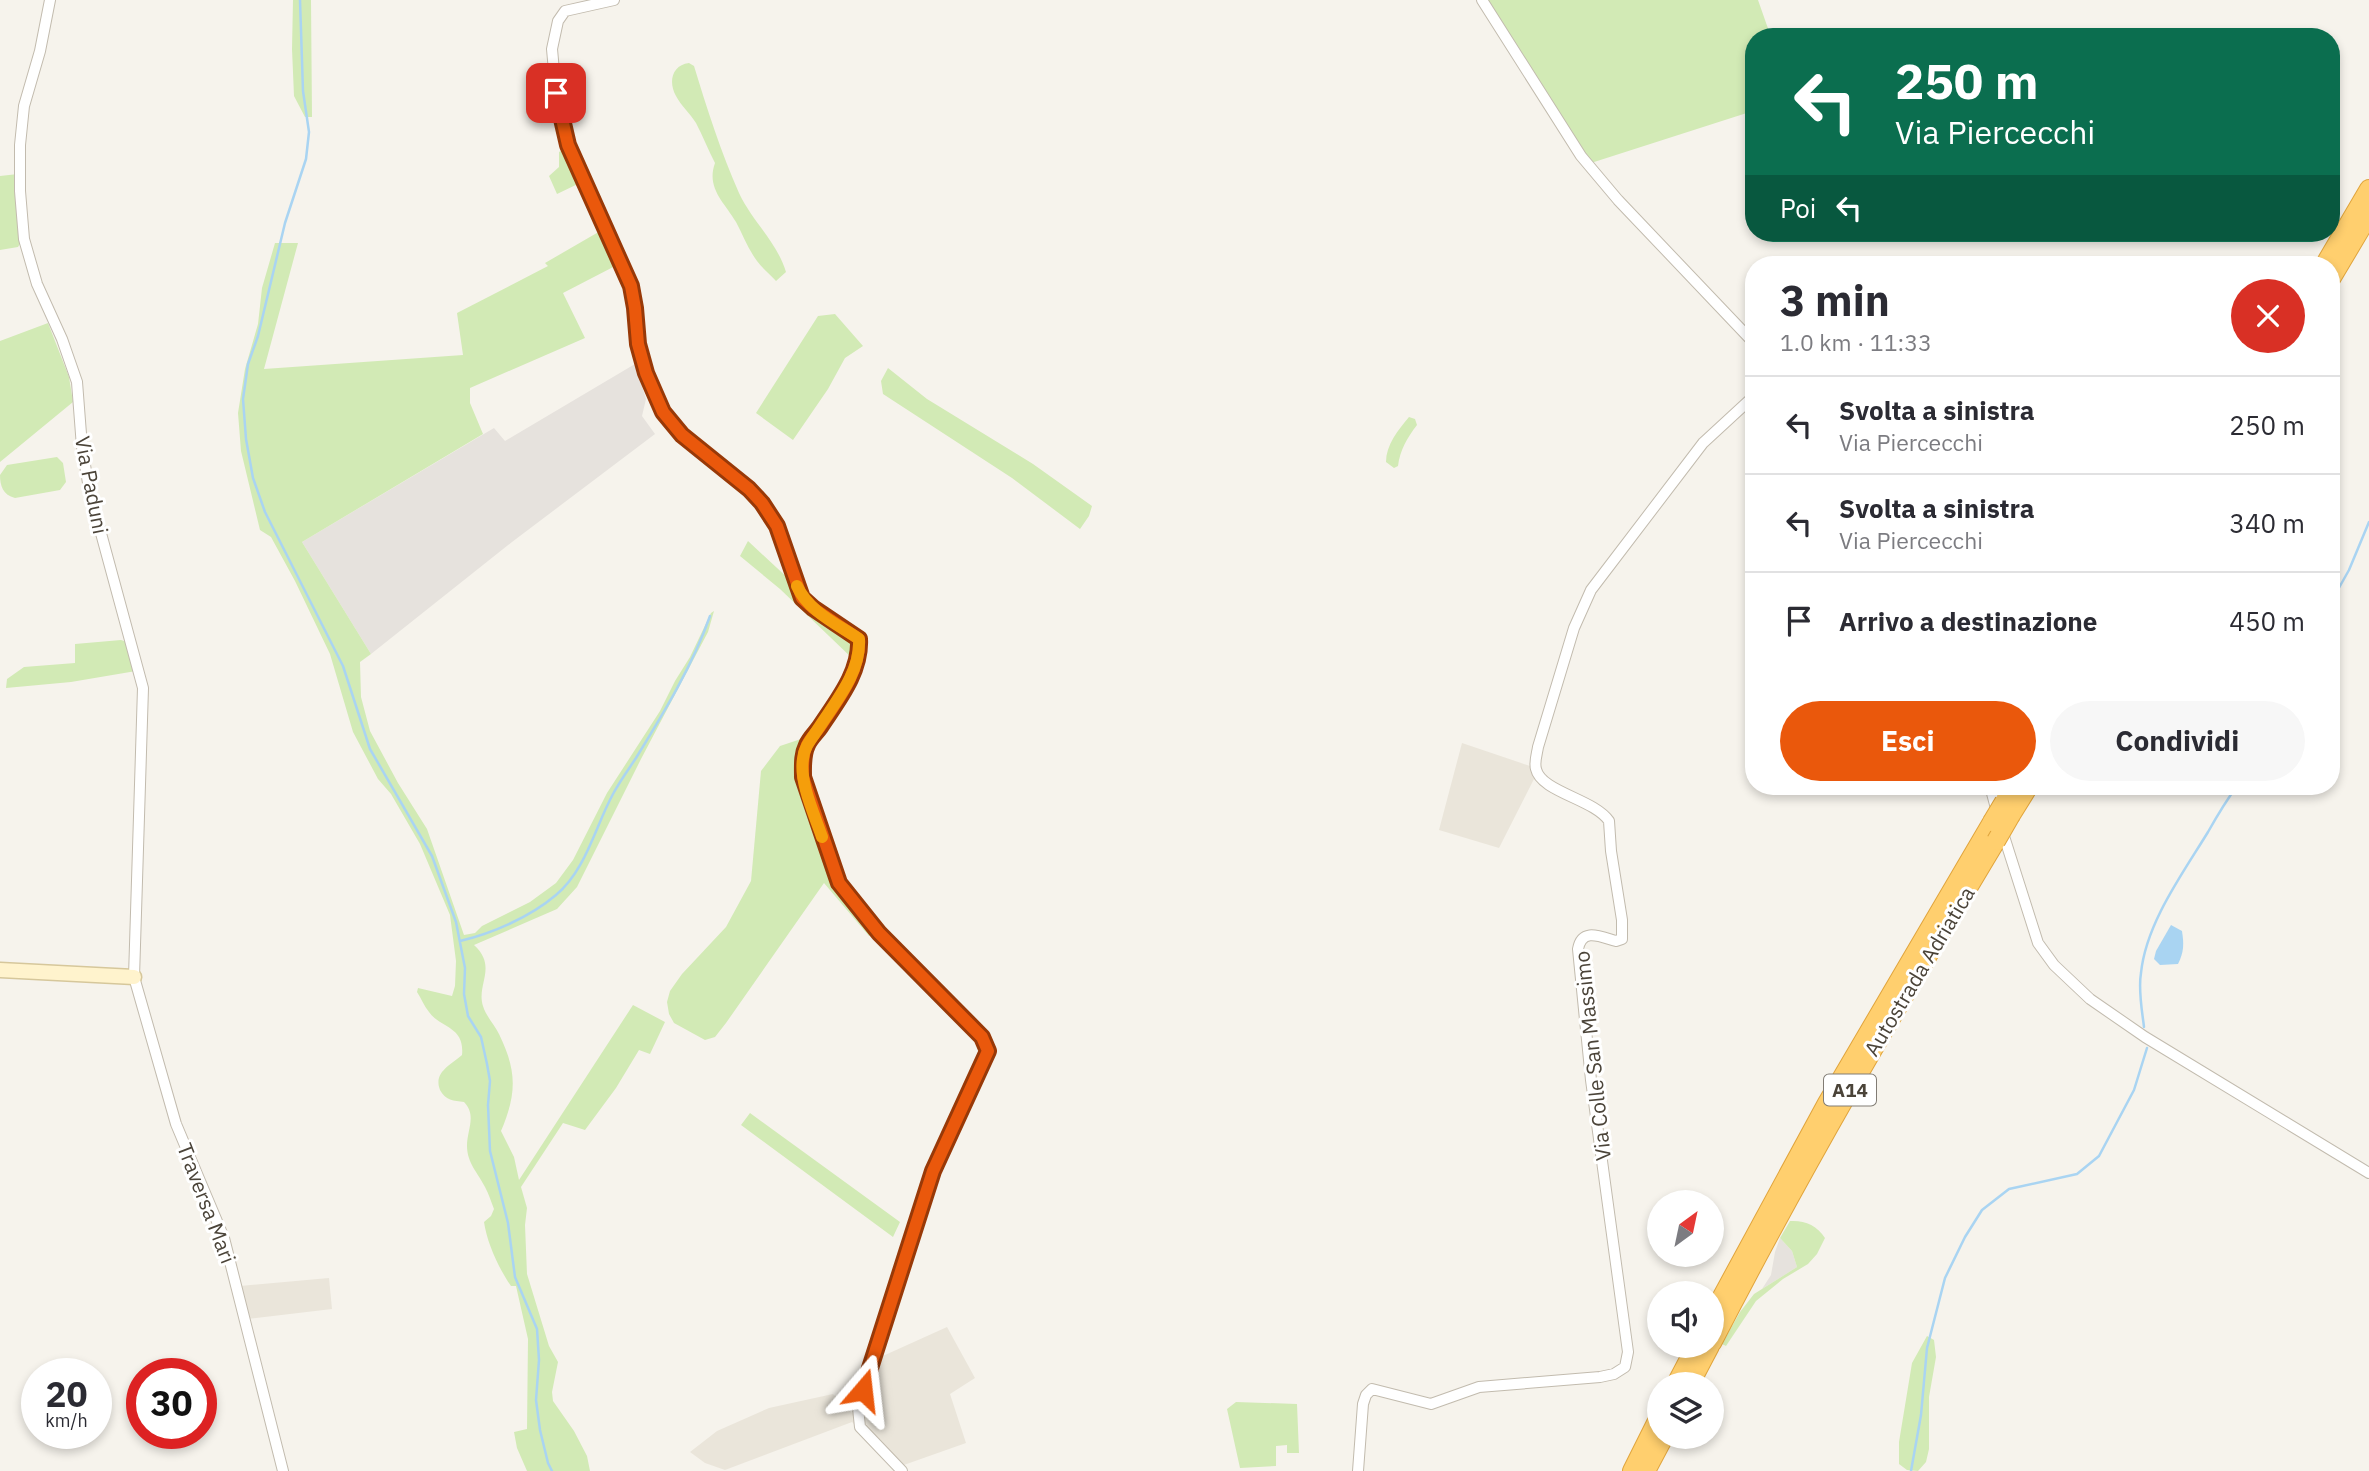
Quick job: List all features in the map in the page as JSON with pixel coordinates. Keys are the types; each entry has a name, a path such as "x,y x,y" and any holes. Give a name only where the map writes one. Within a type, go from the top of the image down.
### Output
{"highway":[{"path":"2340,238 2369,189"},
{"path":"2340,264 2369,215"},
{"name":"Autostrada Adriatica","path":"1724,1320 1845,1098 1996,841 2012,795"},
{"name":"Autostrada Adriatica","path":"1724,1293 1827,1103 1992,822 2020,795"},
{"path":"1632,1471 1647,1441"},
{"path":"1646,1471 1658,1449"}],"street":[{"name":"Via Paduni","path":"50,0 40,51 24,106 20,145 24,239 37,284 62,339 77,382 82,447 89,489 143,688 134,977"},
{"path":"614,0 565,11 558,21 552,49 556,93 568,145 631,286 638,344 646,373 663,412 682,435 749,489 762,503 777,526 802,598 859,639 860,651 853,672 807,744 803,759 803,777 839,883 879,933 982,1037 988,1051 933,1171 858,1408 860,1427 902,1471"},
{"path":"1482,0 1581,156 1618,200 1745,334"},
{"name":"Via Colle San Massimo","path":"1358,1471 1363,1404 1372,1389 1431,1404 1479,1387 1600,1377 1614,1374 1625,1367 1628,1352 1591,1080 1578,949 1580,940 1591,934 1616,941 1622,939 1609,821 1596,807 1546,783 1539,776 1536,762 1538,747 1574,628 1591,590 1703,443 1745,404"},
{"path":"1993,795 2038,943 2054,965 2090,999 2145,1037 2369,1173"},
{"path":"0,970 134,977"},
{"name":"Traversa Mari","path":"134,977 176,1125 224,1238 283,1471"}],"shaded area":[{"path":"635,364 646,399 642,416 655,434 512,542 371,654 302,542 494,428 505,441"},
{"path":"1462,743 1533,767 1535,777 1499,848 1439,830"},
{"path":"1780,1238 1792,1251 1797,1267 1762,1289 1771,1275"},
{"path":"329,1278 332,1309 247,1319 240,1286"},
{"path":"947,1327 975,1378 950,1394 966,1443 901,1466 899,1471 852,1422 725,1470 705,1463 690,1452 717,1431 769,1408 833,1394 864,1425 861,1405 874,1360"}],"green space":[{"path":"293,0 311,0 312,117 305,117 294,96"},
{"path":"1485,0 1758,0 1768,28 1745,28 1745,114 1591,163"},
{"path":"683,64 694,66 739,193 782,261 786,272 776,281 754,256 718,194 713,180 715,163 696,123 674,91 672,80 675,71"},
{"path":"566,148 582,182 557,194 549,176 559,167 559,152"},
{"path":"18,174 21,242 18,247 0,250 0,176"},
{"path":"602,230 619,264 563,293 585,338 470,388 470,403 483,434 302,542 371,654 360,662 361,697 370,731 427,829 464,935 475,933 482,926 530,902 556,883 573,860 607,793 660,711 714,611 708,632 577,887 557,909 474,945 485,961 483,1006 505,1047 512,1071 510,1105 501,1131 514,1157 519,1180 633,1005 665,1022 650,1054 639,1050 616,1088 585,1130 563,1123 521,1187 527,1208 527,1274 549,1346 558,1362 552,1392 553,1401 574,1431 587,1456 590,1471 527,1471 517,1448 514,1432 527,1429 528,1339 516,1286 511,1286 502,1272 486,1230 484,1222 494,1209 469,1158 467,1146 470,1112 464,1102 444,1096 438,1084 444,1070 462,1055 462,1045 456,1033 429,1012 417,992 418,988 452,996 456,961 450,915 420,844 391,794 378,779 353,732 330,654 295,581 271,537 260,530 241,451 238,413 245,369 258,324 262,288 275,243 298,243 264,369 463,355 457,313 548,266 545,263"},
{"path":"835,314 863,346 845,358 828,389 793,440 756,413 818,316"},
{"path":"48,323 69,377 73,402 0,462 0,341"},
{"path":"888,368 927,399 1033,464 1092,506 1080,529 1012,478 883,394 881,381"},
{"path":"1409,417 1415,419 1417,425 1405,444 1398,466 1394,468 1386,462 1388,450"},
{"path":"57,457 63,463 66,482 60,490 15,498 3,489 0,475 7,465"},
{"path":"748,541 791,581 809,607 858,640 854,660 780,589 740,556"},
{"path":"121,640 127,642 136,671 71,682 6,688 7,679 24,667 75,663 75,644"},
{"path":"807,737 800,757 837,882 877,932 869,936 824,883 726,1023 715,1037 705,1040 674,1023 667,1002 670,991 682,974 726,927 751,881 761,771 780,746"},
{"path":"750,1113 900,1222 893,1237 741,1125"},
{"path":"1790,1221 1800,1221 1810,1224 1825,1238 1808,1264 1783,1279 1756,1301 1726,1346 1724,1345 1740,1312 1754,1294 1797,1267 1792,1251 1780,1238"},
{"path":"1927,1336 1934,1340 1936,1357 1929,1397 1929,1449 1926,1462 1918,1471 1907,1470 1899,1464 1899,1442 1912,1363"},
{"path":"1236,1402 1297,1404 1299,1453 1287,1453 1287,1445 1276,1446 1276,1466 1240,1468 1227,1409"}],"water":[{"path":"2171,925 2182,931 2181,956 2178,964 2160,965 2154,959 2156,951"}],"waterway":[{"path":"300,0 303,91 309,132 306,159 285,223 258,336 248,364 243,399 246,439 253,478 265,512 343,666 370,749 432,856 456,922 465,968 464,994 468,1016 481,1037 490,1081 490,1151 508,1223 515,1277 537,1329 539,1360 536,1400 540,1430 552,1471"},
{"path":"2340,586 2369,522"},
{"path":"460,941 485,934 523,917 546,903 566,885 589,848 616,789 677,689 710,616"},
{"path":"2144,1027 2140,980 2150,936 2177,881 2231,795"},
{"path":"1911,1471 1921,1415 1927,1348 1945,1278 1965,1237 1982,1210 2009,1189 2077,1174 2099,1156 2134,1090 2147,1048"}],"slow traffic":[{"path":"797,586 802,598 813,608 859,639 858,662 807,744 803,759 803,777 822,837"}],"route":[{"path":"556,93 568,145 631,286 638,344 646,373 663,412 682,435 749,489 762,503 777,526 802,598 859,639 858,662 807,744 803,759 803,777 839,883 879,933 982,1037 988,1051 933,1171 863,1390"}]}
